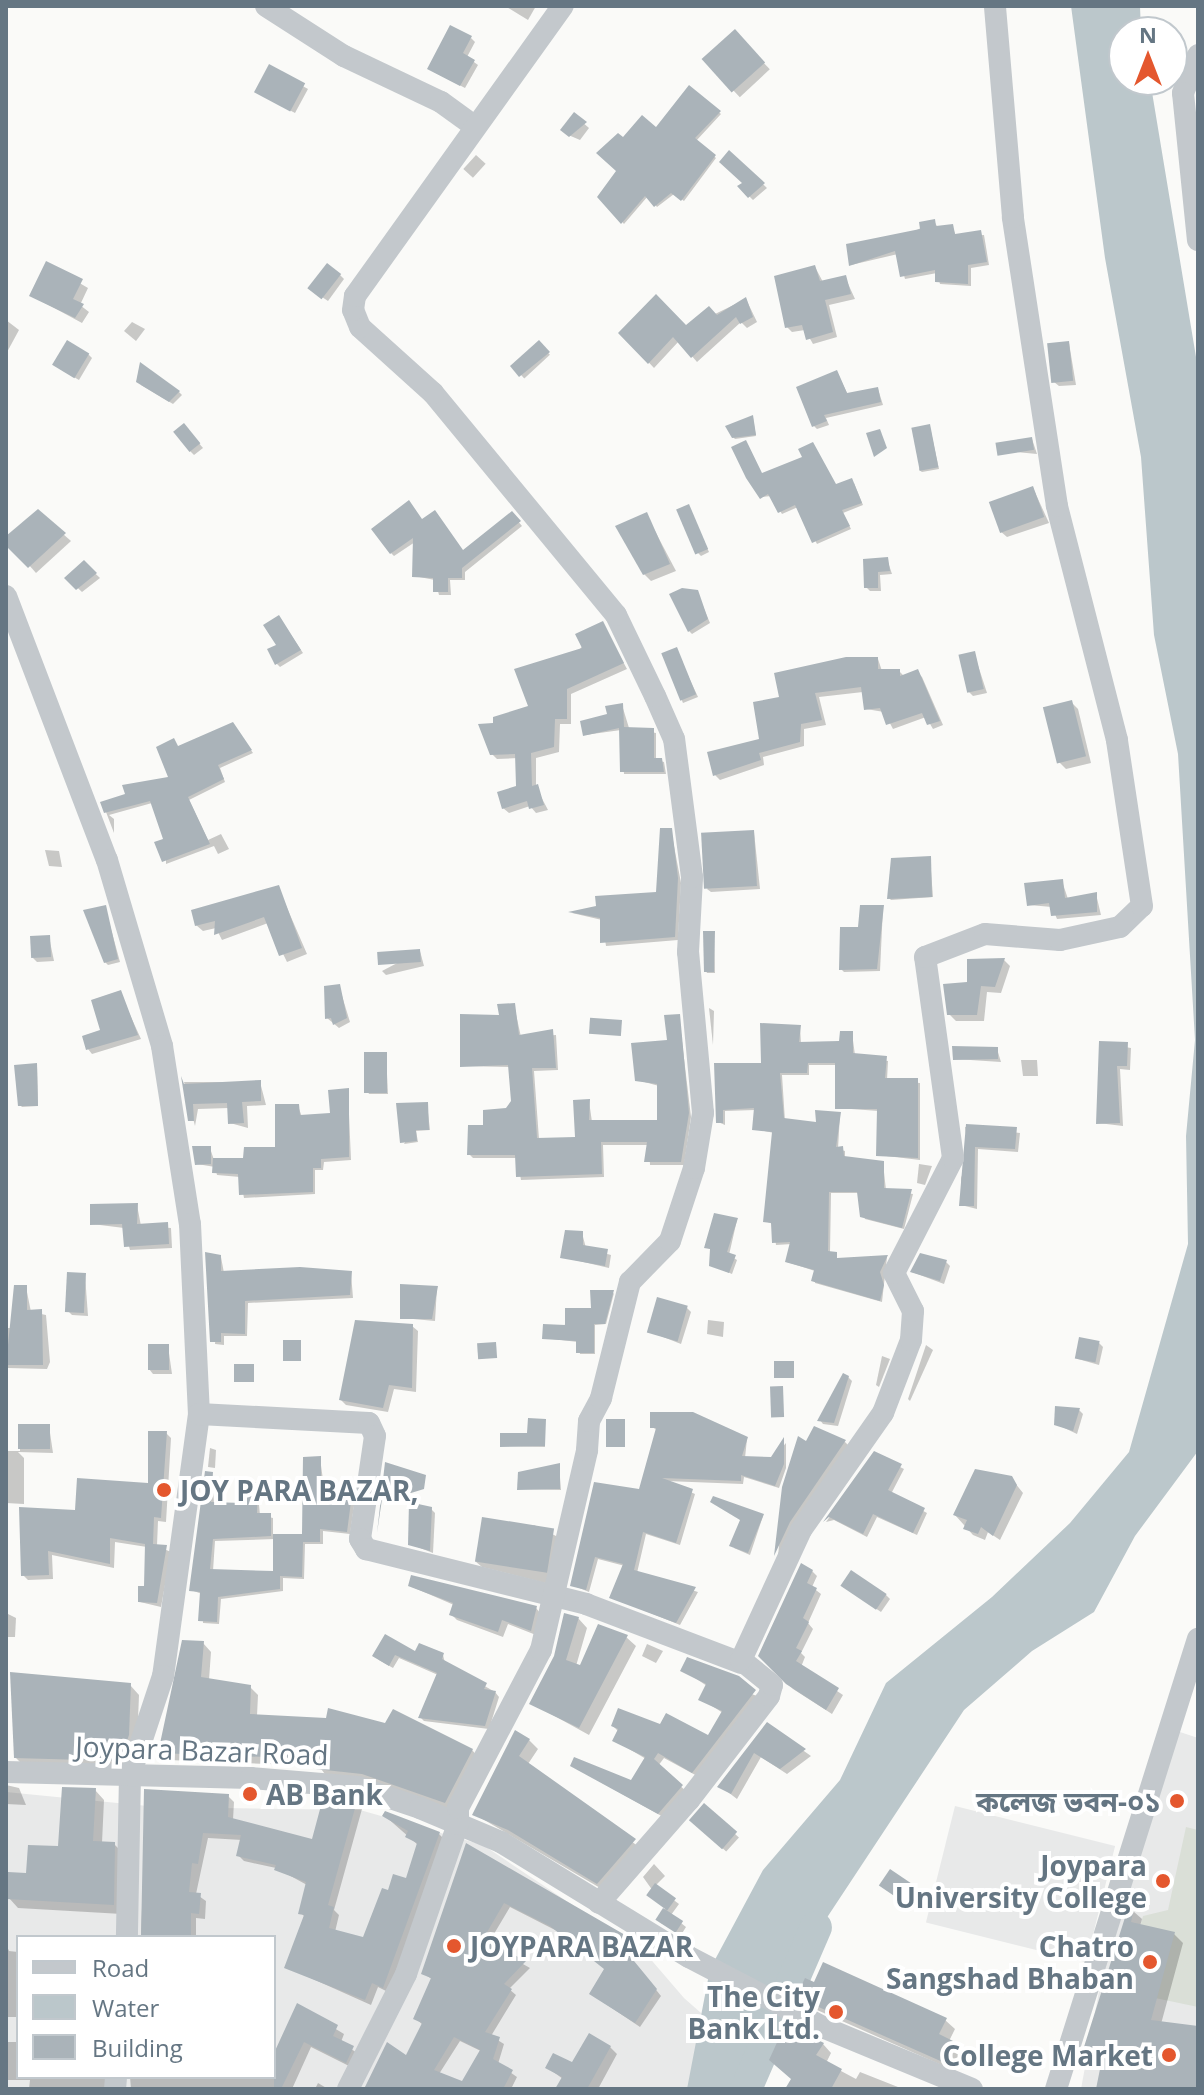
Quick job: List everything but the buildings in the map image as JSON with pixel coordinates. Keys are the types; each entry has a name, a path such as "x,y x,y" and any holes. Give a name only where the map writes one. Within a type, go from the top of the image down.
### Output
{"street":[{"path":"266,6 344,56 441,102 473,125"},
{"path":"348,2089 406,1974 458,1824 458,1808 541,1650 587,1450 589,1421 601,1398 630,1282 670,1241 694,1168 703,1086 688,952 692,877 674,739 616,615 433,393 360,327 353,310 355,296 473,125 563,6"},
{"path":"741,1663 801,1530 883,1413 911,1340 913,1311 894,1273 953,1158 925,957 985,934 1060,940 1120,927 1142,906 1117,740 1057,506 1013,217 995,6"},
{"path":"1198,55 1183,93 1198,240"},
{"path":"6,596 107,860 162,1046 190,1224 199,1414 163,1676 130,1775 127,1935"},
{"path":"199,1414 369,1423 375,1436 360,1539 366,1549 553,1596 741,1663 772,1685 769,1696 689,1800 599,1903"},
{"path":"1056,2089 1194,1665 1198,1639"},
{"name":"Joypara Bazar Road","path":"6,1772 358,1787 501,1842 689,1957 825,2028 972,2089"}],"shaded area":[{"name":"Joypara University College","path":"1177,1731 1198,1738 1198,2089 1081,2089 1111,1926"},
{"name":"JOYPARA BAZAR","path":"6,1792 158,1807 360,1810 483,1845 647,1955 684,1998 726,2035 702,2089 6,2089"},
{"path":"955,1806 1115,1846 1086,1962 926,1922"},
{"path":"1186,1827 1198,1830 1198,2007 1122,1991 1143,1916 1168,1910"}],"water":[{"path":"1071,6 1140,6 1140,16 1108,16 1108,96 1153,96 1198,369 1198,1451 1135,1536 1094,1612 1032,1651 964,1710 795,1966 748,2089 687,2089 710,1969 763,1870 840,1780 886,1683 992,1597 1070,1523 1129,1452 1188,1244 1186,1136 1195,1040 1178,754 1154,635 1141,457 1105,258"}],"waterway":[{"path":"746,2089 816,1927"}],"place":[{"name":"JOY PARA BAZAR,","path":"164,1490"},
{"name":"AB Bank","path":"250,1794"},
{"name":"কলেজ ভবন-০১","path":"1177,1801"},
{"name":"Joypara University College","path":"1163,1881"},
{"name":"JOYPARA BAZAR","path":"454,1946"},
{"name":"Chatro Sangshad Bhaban","path":"1150,1962"},
{"name":"The City Bank Ltd.","path":"836,2012"},
{"name":"College Market","path":"1169,2055"}]}
